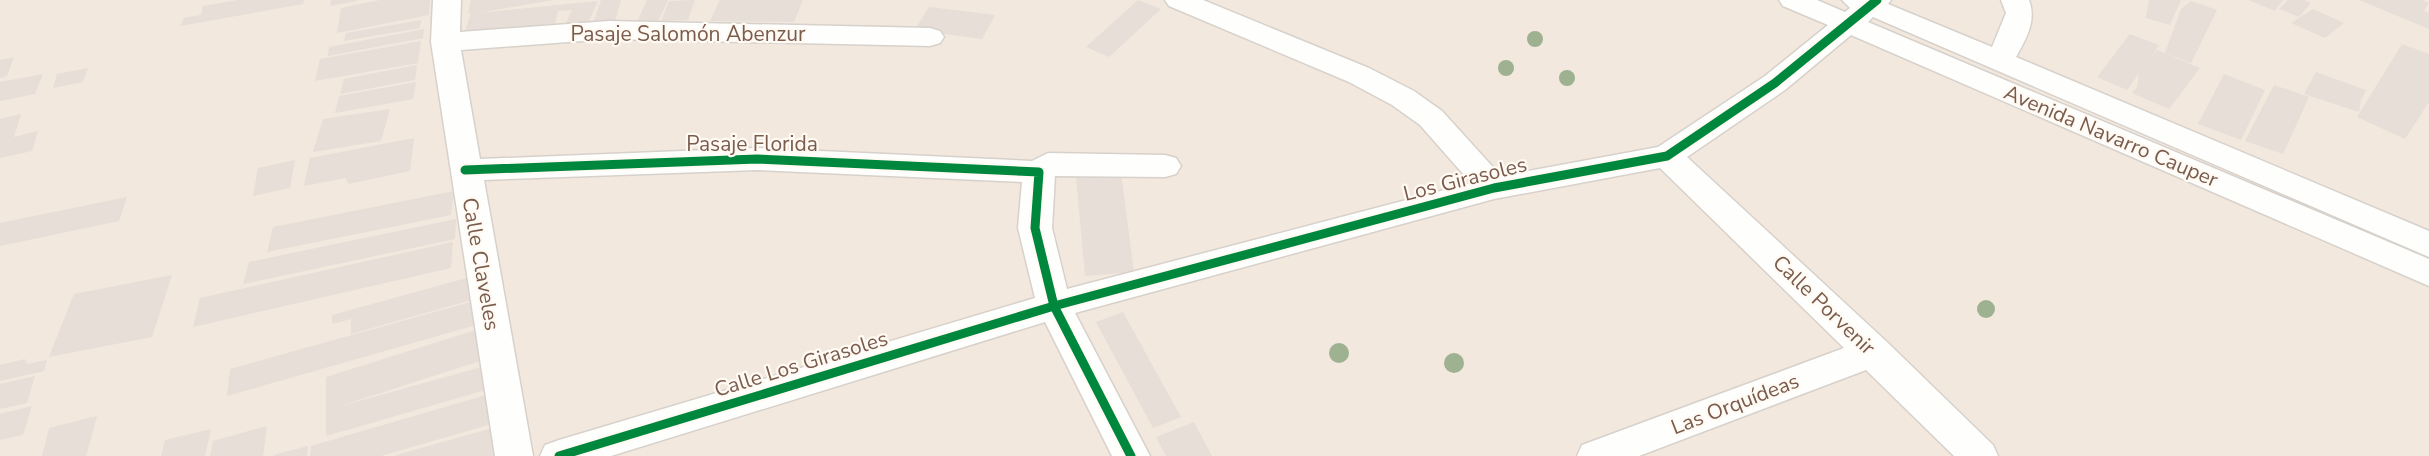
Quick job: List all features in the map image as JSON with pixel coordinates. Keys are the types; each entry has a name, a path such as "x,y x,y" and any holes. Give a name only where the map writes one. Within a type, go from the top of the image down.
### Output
{"street":[{"name":"Calle Claveles","path":"447,0 446,42 465,170 514,456"},
{"path":"1179,0 1359,75 1403,98 1431,118 1494,188"},
{"name":"Avenida Navarro Cauper","path":"1793,0 1863,7 2429,273"},
{"path":"1999,61 2012,38 2020,13 2015,0"},
{"path":"1863,7 1999,61 2429,245"},
{"name":"Los Girasoles","path":"1054,306 1494,188 1668,156 1775,82 1863,7"},
{"name":"Pasaje Salomón Abenzur","path":"446,42 609,30 930,37"},
{"name":"Calle Porvenir","path":"1668,156 1874,352 1979,456"},
{"name":"Pasaje Florida","path":"465,170 757,159 1040,172 1048,164 1166,166"},
{"path":"1040,172 1035,228 1054,306 1131,456"},
{"name":"Calle Los Girasoles","path":"559,456 1054,306"},
{"name":"Las Orquídeas","path":"1596,456 1874,352"}],"shaded area":[{"path":"0,0 2429,0 2429,456 0,456"}],"building":[{"path":"238,0 304,0 303,4 180,26 184,18 201,15 203,6"},
{"path":"331,0 357,0 357,1 330,6"},
{"path":"380,0 430,0 429,15 337,33 341,8"},
{"path":"471,0 554,0 478,13 598,1 588,23 566,23 572,10 558,11 555,24 464,34 471,13 468,13"},
{"path":"601,0 621,0 615,21 593,23"},
{"path":"647,0 668,0 658,22 637,22"},
{"path":"695,0 688,20 661,21 669,1"},
{"path":"720,0 803,0 794,22 710,21"},
{"path":"1138,0 1161,9 1109,57 1086,47"},
{"path":"2149,0 2181,0 2170,25 2146,18"},
{"path":"2248,0 2283,0 2275,11"},
{"path":"2288,0 2304,0 2311,3 2299,17 2279,9"},
{"path":"2359,0 2423,0 2429,3 2424,11 2429,13 2429,29"},
{"path":"2191,1 2217,10 2191,63 2165,53 2181,9"},
{"path":"929,7 995,15 982,39 915,30"},
{"path":"2313,9 2344,23 2325,38 2291,23"},
{"path":"421,20 420,28 344,41 346,33"},
{"path":"424,29 423,38 328,56 329,47"},
{"path":"2130,34 2159,45 2151,58 2157,50 2200,68 2169,109 2132,93 2137,87 2139,73 2127,90 2097,77"},
{"path":"421,41 418,63 315,81 320,59"},
{"path":"2402,44 2429,54 2429,102 2405,139 2357,117"},
{"path":"14,57 7,76 0,78 0,60"},
{"path":"417,65 415,80 340,94 344,79"},
{"path":"88,68 83,82 53,88 57,74"},
{"path":"2316,72 2366,90 2359,112 2304,94"},
{"path":"43,74 35,94 0,101 0,82"},
{"path":"2224,74 2265,90 2241,140 2198,124"},
{"path":"416,82 413,99 335,113 339,96"},
{"path":"2274,85 2309,97 2283,154 2245,141"},
{"path":"390,109 381,141 313,152 323,119"},
{"path":"21,114 14,137 38,131 32,151 0,158 0,119"},
{"path":"414,138 410,171 348,184 346,178 304,186 310,158"},
{"path":"295,160 290,188 253,196 258,168"},
{"path":"1121,173 1134,272 1085,276 1076,177"},
{"path":"454,191 451,215 267,252 273,227"},
{"path":"127,197 119,221 0,246 0,223"},
{"path":"456,219 455,239 243,284 249,262"},
{"path":"453,242 451,268 193,327 200,298"},
{"path":"481,274 482,297 351,334 351,319 332,324 332,315"},
{"path":"172,275 152,337 49,357 74,294"},
{"path":"481,299 483,323 227,396 230,369"},
{"path":"1123,312 1181,417 1153,428 1096,322"},
{"path":"476,330 480,361 334,408 485,366 486,390 326,436 326,377"},
{"path":"25,359 27,364 47,360 44,371 0,381 0,365"},
{"path":"35,376 27,403 0,409 0,384"},
{"path":"493,393 495,423 381,456 310,456 311,446"},
{"path":"32,406 23,435 0,440 0,414"},
{"path":"97,416 86,456 42,456 49,428"},
{"path":"1194,422 1212,456 1166,456 1156,437"},
{"path":"267,426 263,456 210,456 213,441"},
{"path":"496,427 497,456 396,456 396,455"},
{"path":"211,429 205,456 161,456 165,440"},
{"path":"308,446 307,456 273,456 273,455"}],"cycle path":[{"path":"559,456 1054,306 1494,188 1667,156 1775,83 1877,0"},
{"path":"465,170 757,159 1039,172 1035,228 1054,306 1131,456"}]}
